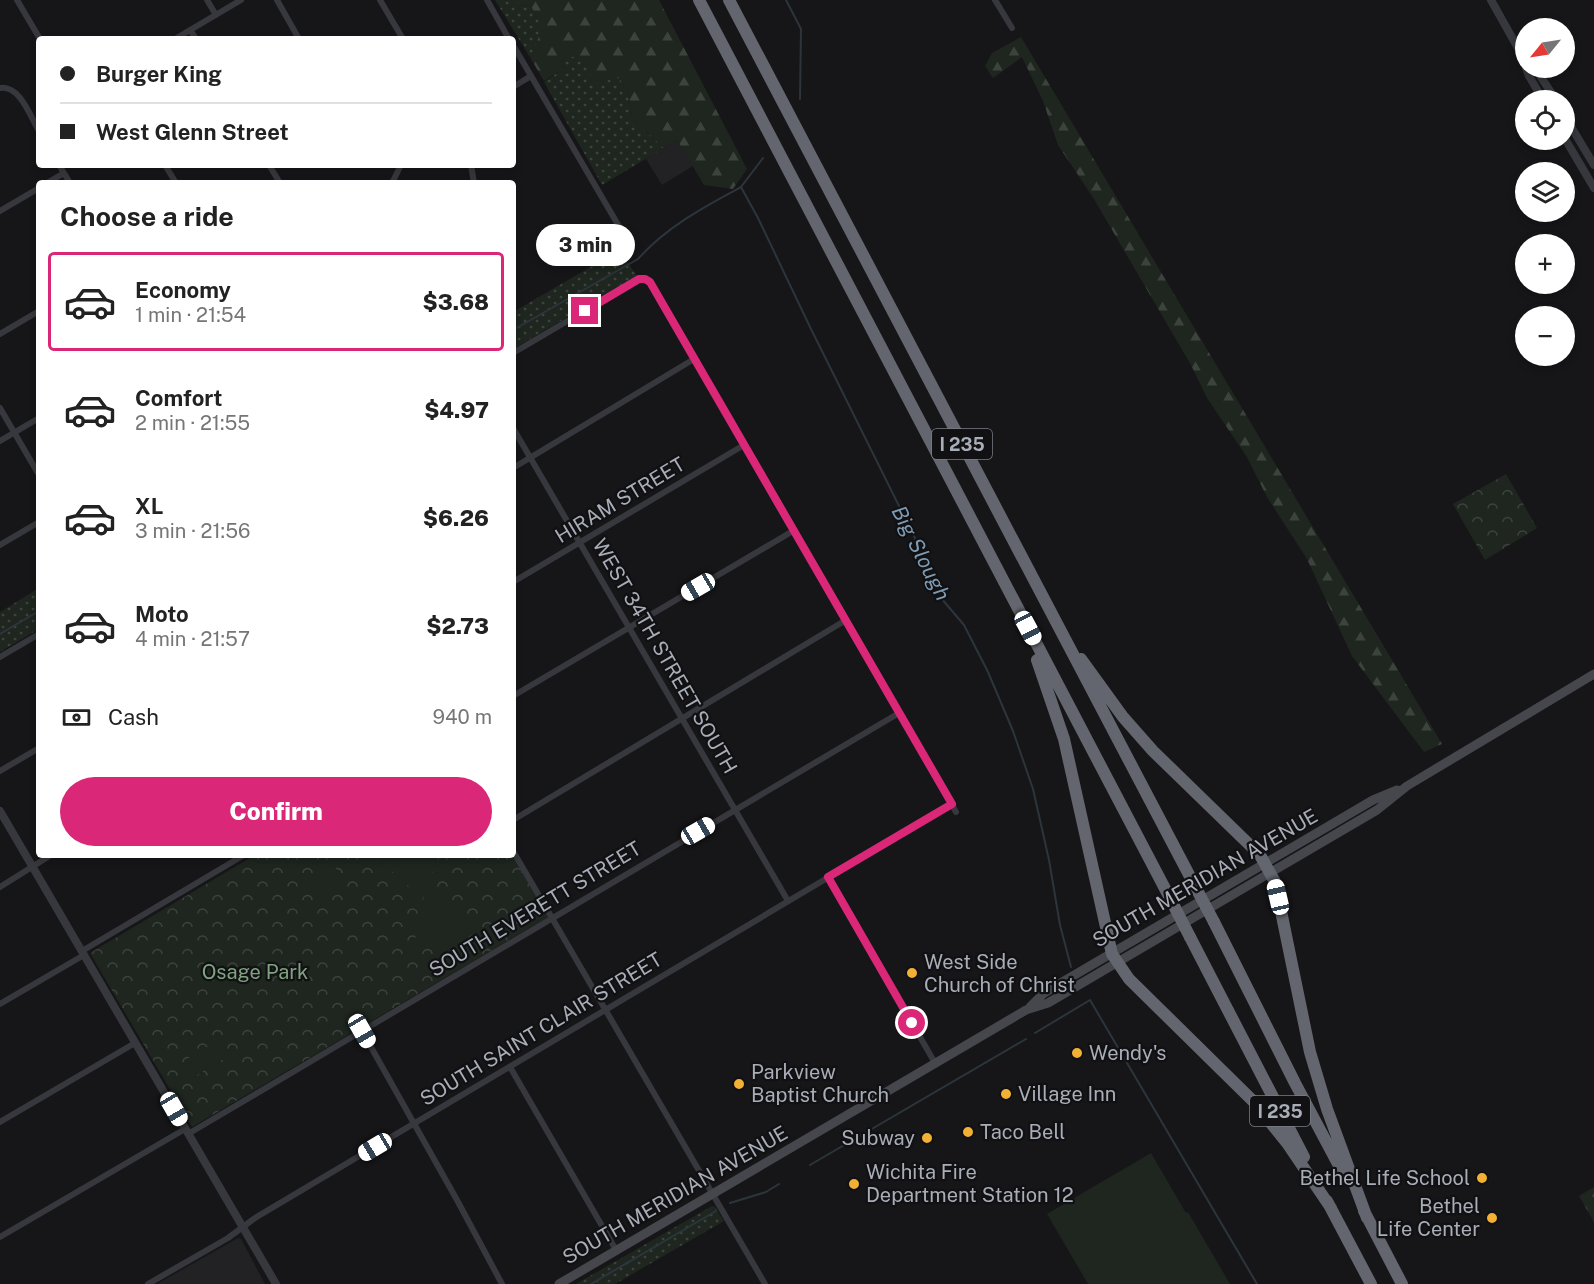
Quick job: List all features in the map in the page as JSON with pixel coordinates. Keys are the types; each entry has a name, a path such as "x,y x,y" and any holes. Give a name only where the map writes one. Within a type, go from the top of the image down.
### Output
{"highway":[{"name":"I 235","path":"699,0 1371,1284"},
{"name":"I 235","path":"729,0 1402,1284"},
{"path":"1017,607 1049,690 1064,739 1115,958 1129,979 1254,1102 1287,1143 1331,1208"},
{"path":"1053,618 1124,717 1153,751 1260,855 1275,882 1310,1052 1327,1109 1367,1218"}],"main road":[{"name":"SOUTH MERIDIAN AVENUE","path":"559,1284 1026,1010 1048,1003 1115,958 1267,868 1373,800 1407,786 1594,674"}],"street":[{"path":"17,0 38,36"},
{"path":"207,0 216,15"},
{"path":"180,36 242,0"},
{"path":"277,0 297,36"},
{"path":"380,0 401,36"},
{"path":"487,0 507,36"},
{"path":"995,0 1012,28"},
{"path":"1491,0 1515,44"},
{"path":"190,30 194,36"},
{"path":"516,50 620,228 619,237"},
{"path":"516,85 531,76"},
{"path":"0,88 8,88 16,93 36,121"},
{"path":"1575,133 1594,165"},
{"path":"1572,150 1594,188"},
{"path":"61,168 68,180"},
{"path":"52,180 64,173"},
{"path":"0,211 36,190"},
{"path":"516,351 639,279 645,279 652,287 956,812"},
{"path":"0,334 36,313"},
{"path":"516,466 694,359"},
{"path":"0,408 36,470"},
{"path":"0,441 36,420"},
{"name":"WEST 34TH STREET SOUTH","path":"516,433 788,901"},
{"name":"HIRAM STREET","path":"516,580 744,445"},
{"path":"0,545 36,524"},
{"path":"516,694 793,531"},
{"path":"516,818 846,620"},
{"path":"0,657 36,636"},
{"name":"SOUTH EVERETT STREET","path":"0,1237 362,1031 899,713"},
{"path":"0,771 36,750"},
{"name":"SOUTH SAINT CLAIR STREET","path":"148,1284 414,1123 952,804"},
{"path":"0,811 276,1284"},
{"path":"516,856 765,1284"},
{"path":"0,887 46,858"},
{"path":"0,1004 239,858"},
{"path":"828,877 935,1063"},
{"path":"362,1031 502,1284"},
{"path":"0,1122 135,1043"},
{"path":"510,1066 616,1250"}],"shaded area":[{"path":"677,140 693,166 662,185 646,159"},
{"path":"238,1238 241,1239 265,1284 157,1284"}],"green space":[{"path":"495,0 517,0 519,5 531,6 543,29 531,59"},
{"path":"517,0 659,0 747,169 733,189 704,185 677,140 664,148 631,117 629,93 619,78 593,83 584,62 566,54 563,69 544,81 531,59 542,28 531,6 519,5"},
{"path":"1021,37 1442,744 1424,752 1352,656 1307,559 1267,497 1247,457 1207,398 1191,365 1094,199 1058,145 1043,101 1022,57 993,78 985,66 992,53"},
{"path":"566,53 619,78 629,93 631,117 664,148 602,185 544,82 563,69"},
{"path":"618,248 637,276 516,347 516,310 613,254"},
{"path":"1506,474 1537,528 1485,560 1453,504"},
{"path":"36,590 36,631 0,652 0,612"},
{"name":"Osage Park","path":"250,858 514,858 548,917 192,1127 90,953"},
{"path":"376,858 438,858 431,876 418,894"},
{"path":"334,865 345,883 317,899 307,881"},
{"path":"434,894 454,903 465,916 467,933 460,953 419,946 415,940 424,895"},
{"path":"220,1039 230,1055 197,1075 187,1059"},
{"path":"1151,1153 1230,1284 1088,1284 1047,1214"},
{"path":"1594,1187 1594,1222 1579,1196"},
{"path":"712,1206 724,1221 615,1284 576,1284"}],"waterway":[{"name":"Big Slough","path":"786,0 801,29 800,99"},
{"name":"Big Slough","path":"763,158 741,187 914,536 941,598 964,625 988,672 1013,731 1033,789 1049,860 1060,925 1071,967"},
{"path":"516,328 638,259 673,227 741,187"},
{"path":"0,634 36,613"},
{"path":"1035,1033 1090,1000 1257,1284"},
{"path":"810,1165 1026,1039"},
{"path":"730,1203 766,1192 779,1184"},
{"path":"591,1284 716,1211"}],"place":[{"name":"West Side Church of Christ","path":"912,973"},
{"name":"Wendy's","path":"1077,1053"},
{"name":"Parkview Baptist Church","path":"739,1084"},
{"name":"Village Inn","path":"1006,1094"},
{"name":"Taco Bell","path":"968,1132"},
{"name":"Subway","path":"927,1138"},
{"name":"Bethel Life School","path":"1482,1178"},
{"name":"Wichita Fire Department Station 12","path":"854,1184"},
{"name":"Bethel Life Center","path":"1492,1218"}],"route":[{"path":"585,311 639,279 650,282 952,804 828,877 912,1023"}]}
